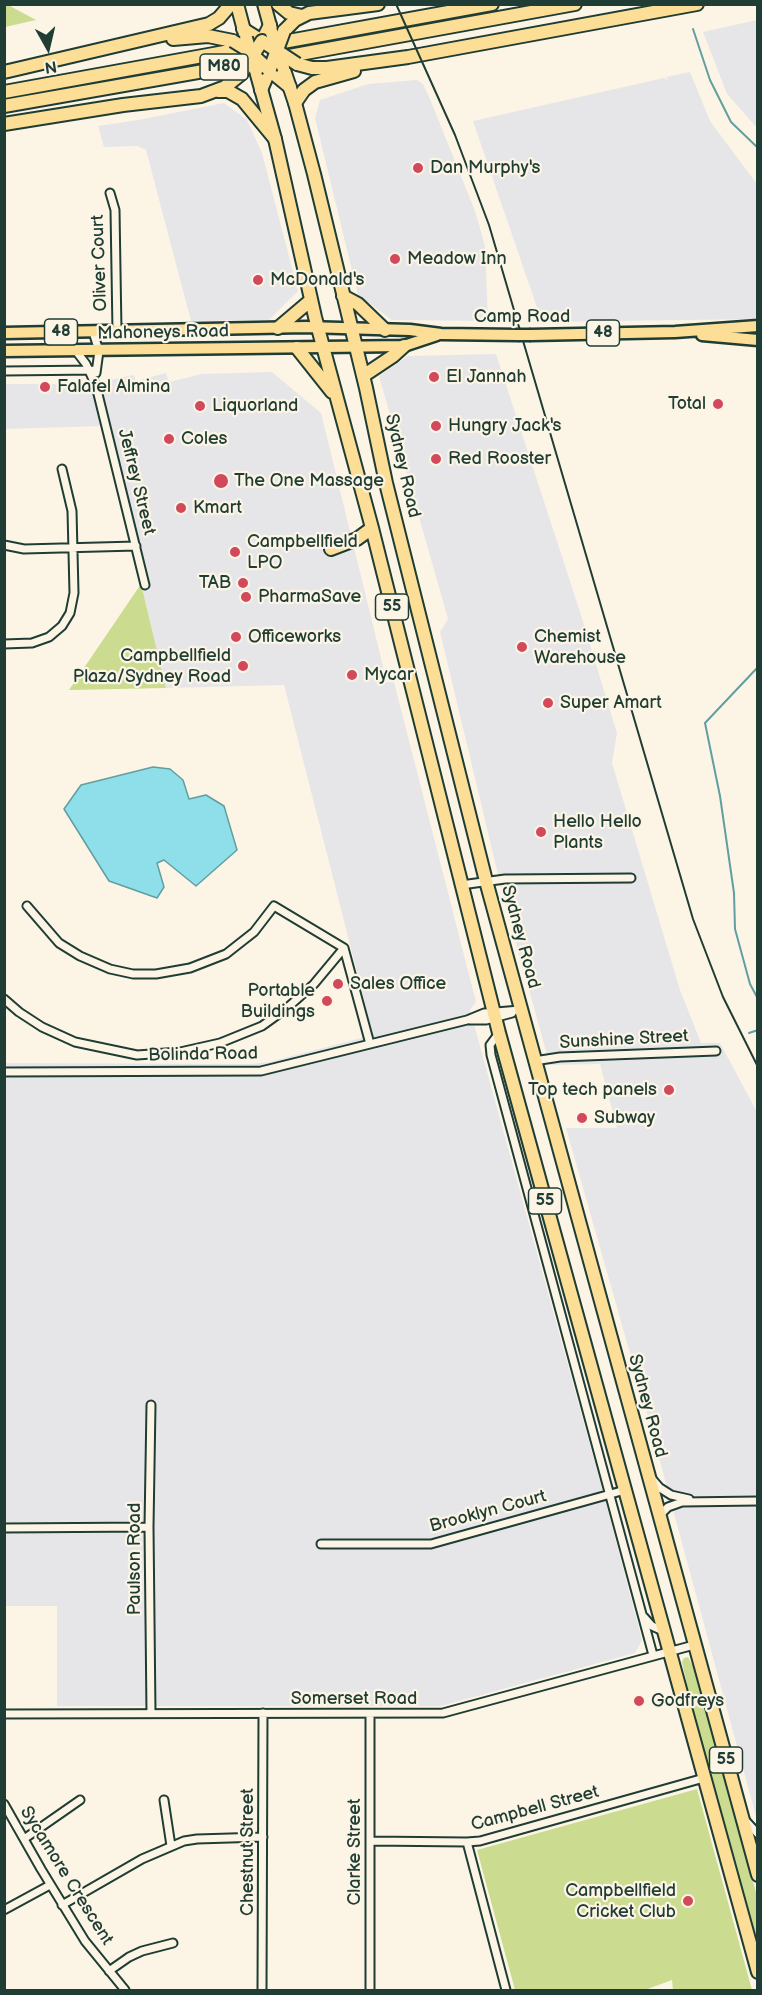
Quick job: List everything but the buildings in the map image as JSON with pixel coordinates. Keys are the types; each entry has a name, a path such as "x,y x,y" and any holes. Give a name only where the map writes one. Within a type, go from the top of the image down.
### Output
{"highway":[{"path":"4,72 209,24 221,17 231,4"},
{"path":"237,4 277,51 300,65 327,68 408,57 697,4"},
{"path":"4,124 75,112 201,96 218,91 241,74 251,56 262,33 264,4"},
{"path":"278,4 289,13 302,16"},
{"path":"262,33 316,12 378,4"},
{"name":"M80","path":"4,92 492,4"},
{"name":"M80","path":"4,106 575,4"},
{"path":"262,33 277,51"},
{"path":"94,51 202,36 225,39 242,46 266,70 290,87"},
{"path":"266,70 277,51"},
{"name":"Sydney Road","path":"277,51 295,103 363,376 386,483 520,1010 740,1812 754,1847 758,1875"},
{"path":"295,103 304,90 315,82 408,57"},
{"name":"55","path":"266,70 261,90 275,139 311,300 372,528 494,1014 758,1972"},
{"path":"218,91 228,91 242,99 275,139"},
{"path":"343,296 358,304 385,330"},
{"path":"278,328 311,300"},
{"path":"363,376 404,346"},
{"path":"297,348 337,400"},
{"path":"331,549 357,539 372,528"}],"main road":[{"name":"Camp Road","path":"318,328 441,334 531,335 675,332 758,326"},
{"name":"Mahoneys Road","path":"4,333 318,328"},
{"path":"248,330 248,347"},
{"name":"Camp Road","path":"675,332 758,340"},
{"name":"Camp Road","path":"323,348 404,346 441,334"},
{"name":"Mahoneys Road","path":"4,351 323,348"}],"street":[{"name":"Oliver Court","path":"110,193 115,210 117,332"},
{"name":"Jeffrey Street","path":"93,332 99,351 93,370 96,386 145,585"},
{"path":"76,351 93,370"},
{"path":"4,371 93,370"},
{"path":"4,644 41,640 56,631 66,620 73,600 72,511 62,469"},
{"path":"4,545 24,549 136,546"},
{"path":"461,885 505,879 631,878"},
{"path":"27,906 59,943 84,958 110,969 133,974 156,974 190,968 226,954 254,932 274,906 344,948 370,1044"},
{"path":"4,999 42,1027 75,1042 137,1055 180,1052 220,1043 262,1026 314,984 344,948"},
{"name":"Bolinda Road","path":"4,1072 261,1071 467,1020 520,1010"},
{"path":"499,1033 490,1044 490,1054 653,1654"},
{"name":"Sunshine Street","path":"534,1061 560,1057 716,1051"},
{"path":"546,1265 561,1261"},
{"name":"Paulson Road","path":"151,1405 149,1527 151,1713"},
{"path":"647,1473 660,1488 671,1495 699,1500"},
{"name":"Brooklyn Court","path":"321,1544 431,1544 625,1490"},
{"path":"659,1516 675,1503 699,1500 758,1501"},
{"path":"4,1528 149,1527"},
{"path":"644,1616 652,1626 663,1631"},
{"name":"Somerset Road","path":"4,1714 444,1713 653,1654 694,1645"},
{"name":"Chestnut Street","path":"262,1990 263,1713"},
{"name":"Clarke Street","path":"370,1714 370,1990"},
{"name":"Campbell Street","path":"370,1841 467,1842 490,1838 704,1778"},
{"path":"24,1839 80,1800"},
{"path":"164,1800 171,1846"},
{"name":"Sycamore Crescent","path":"4,1804 85,1941 124,1990"},
{"path":"740,1812 758,1834"},
{"path":"62,1905 142,1859 171,1846 197,1839 263,1837"},
{"path":"467,1842 506,1990"},
{"path":"4,1910 50,1885"},
{"path":"109,1971 142,1951 173,1943"}],"shaded area":[{"path":"758,20 757,128 727,94 703,32"},
{"path":"690,72 710,121 757,184 757,319 542,322 473,121 664,78 668,81 666,77"},
{"path":"417,80 423,84 430,99 475,211 485,246 488,321 392,320 358,295 315,118 320,100 368,84"},
{"path":"224,103 247,120 262,153 298,291 269,320 191,321 146,150 137,146 104,147 98,126"},
{"path":"496,354 617,733 612,763 680,990 701,1043 720,1043 757,1112 757,1820 643,1399 566,1128 617,1128 600,1064 550,1065 506,908 440,632 448,619 379,376 408,356"},
{"path":"272,372 321,413 383,666 384,682 394,682 476,1002 470,1010 642,1640 635,1653 441,1706 57,1706 57,1606 5,1606 5,1063 250,1064 269,1062 373,1035 284,685 166,688 141,584 111,427 100,382 134,375 136,381 166,373 169,382 202,374"},
{"path":"91,382 102,426 5,429 4,384 89,384"}],"green space":[{"path":"4,5 8,5 36,20 5,27"},
{"path":"141,584 166,688 69,690"},
{"path":"688,1657 695,1670 757,1896 757,1950 694,1717 682,1662"},
{"path":"697,1789 752,1990 673,1990 672,1980 645,1990 515,1990 477,1850"}],"water":[{"path":"153,767 170,769 183,780 189,799 206,795 224,806 237,850 196,886 164,860 157,863 164,887 157,898 109,881 64,809 81,785"}],"waterway":[{"path":"693,29 710,80 731,122 758,148"},
{"path":"758,667 705,723 720,796 734,893 735,929 750,984 758,999"},
{"path":"749,1033 758,1030"}],"railway":[{"path":"396,4 455,135 489,225 693,919 723,997 758,1067"}],"place":[{"name":"Dan Murphy's","path":"418,168"},
{"name":"Meadow Inn","path":"395,259"},
{"name":"McDonald's","path":"258,280"},
{"name":"El Jannah","path":"434,377"},
{"name":"Falafel Almina","path":"45,387"},
{"name":"Total","path":"718,404"},
{"name":"Liquorland","path":"200,406"},
{"name":"Hungry Jack's","path":"436,426"},
{"name":"Coles","path":"169,439"},
{"name":"Red Rooster","path":"436,459"},
{"name":"The One Massage","path":"221,481"},
{"name":"Kmart","path":"181,508"},
{"name":"Campbellfield LPO","path":"235,552"},
{"name":"TAB","path":"243,583"},
{"name":"PharmaSave","path":"246,597"},
{"name":"Officeworks","path":"236,637"},
{"name":"Chemist Warehouse","path":"522,647"},
{"name":"Campbellfield Plaza/Sydney Road","path":"243,666"},
{"name":"Mycar","path":"352,675"},
{"name":"Super Amart","path":"548,703"},
{"name":"Hello Hello Plants","path":"541,832"},
{"name":"Sales Office","path":"338,984"},
{"name":"Portable Buildings","path":"327,1001"},
{"name":"Top tech panels","path":"669,1090"},
{"name":"Subway","path":"582,1118"},
{"name":"Godfreys","path":"639,1701"},
{"name":"Campbellfield Cricket Club","path":"688,1901"}]}
